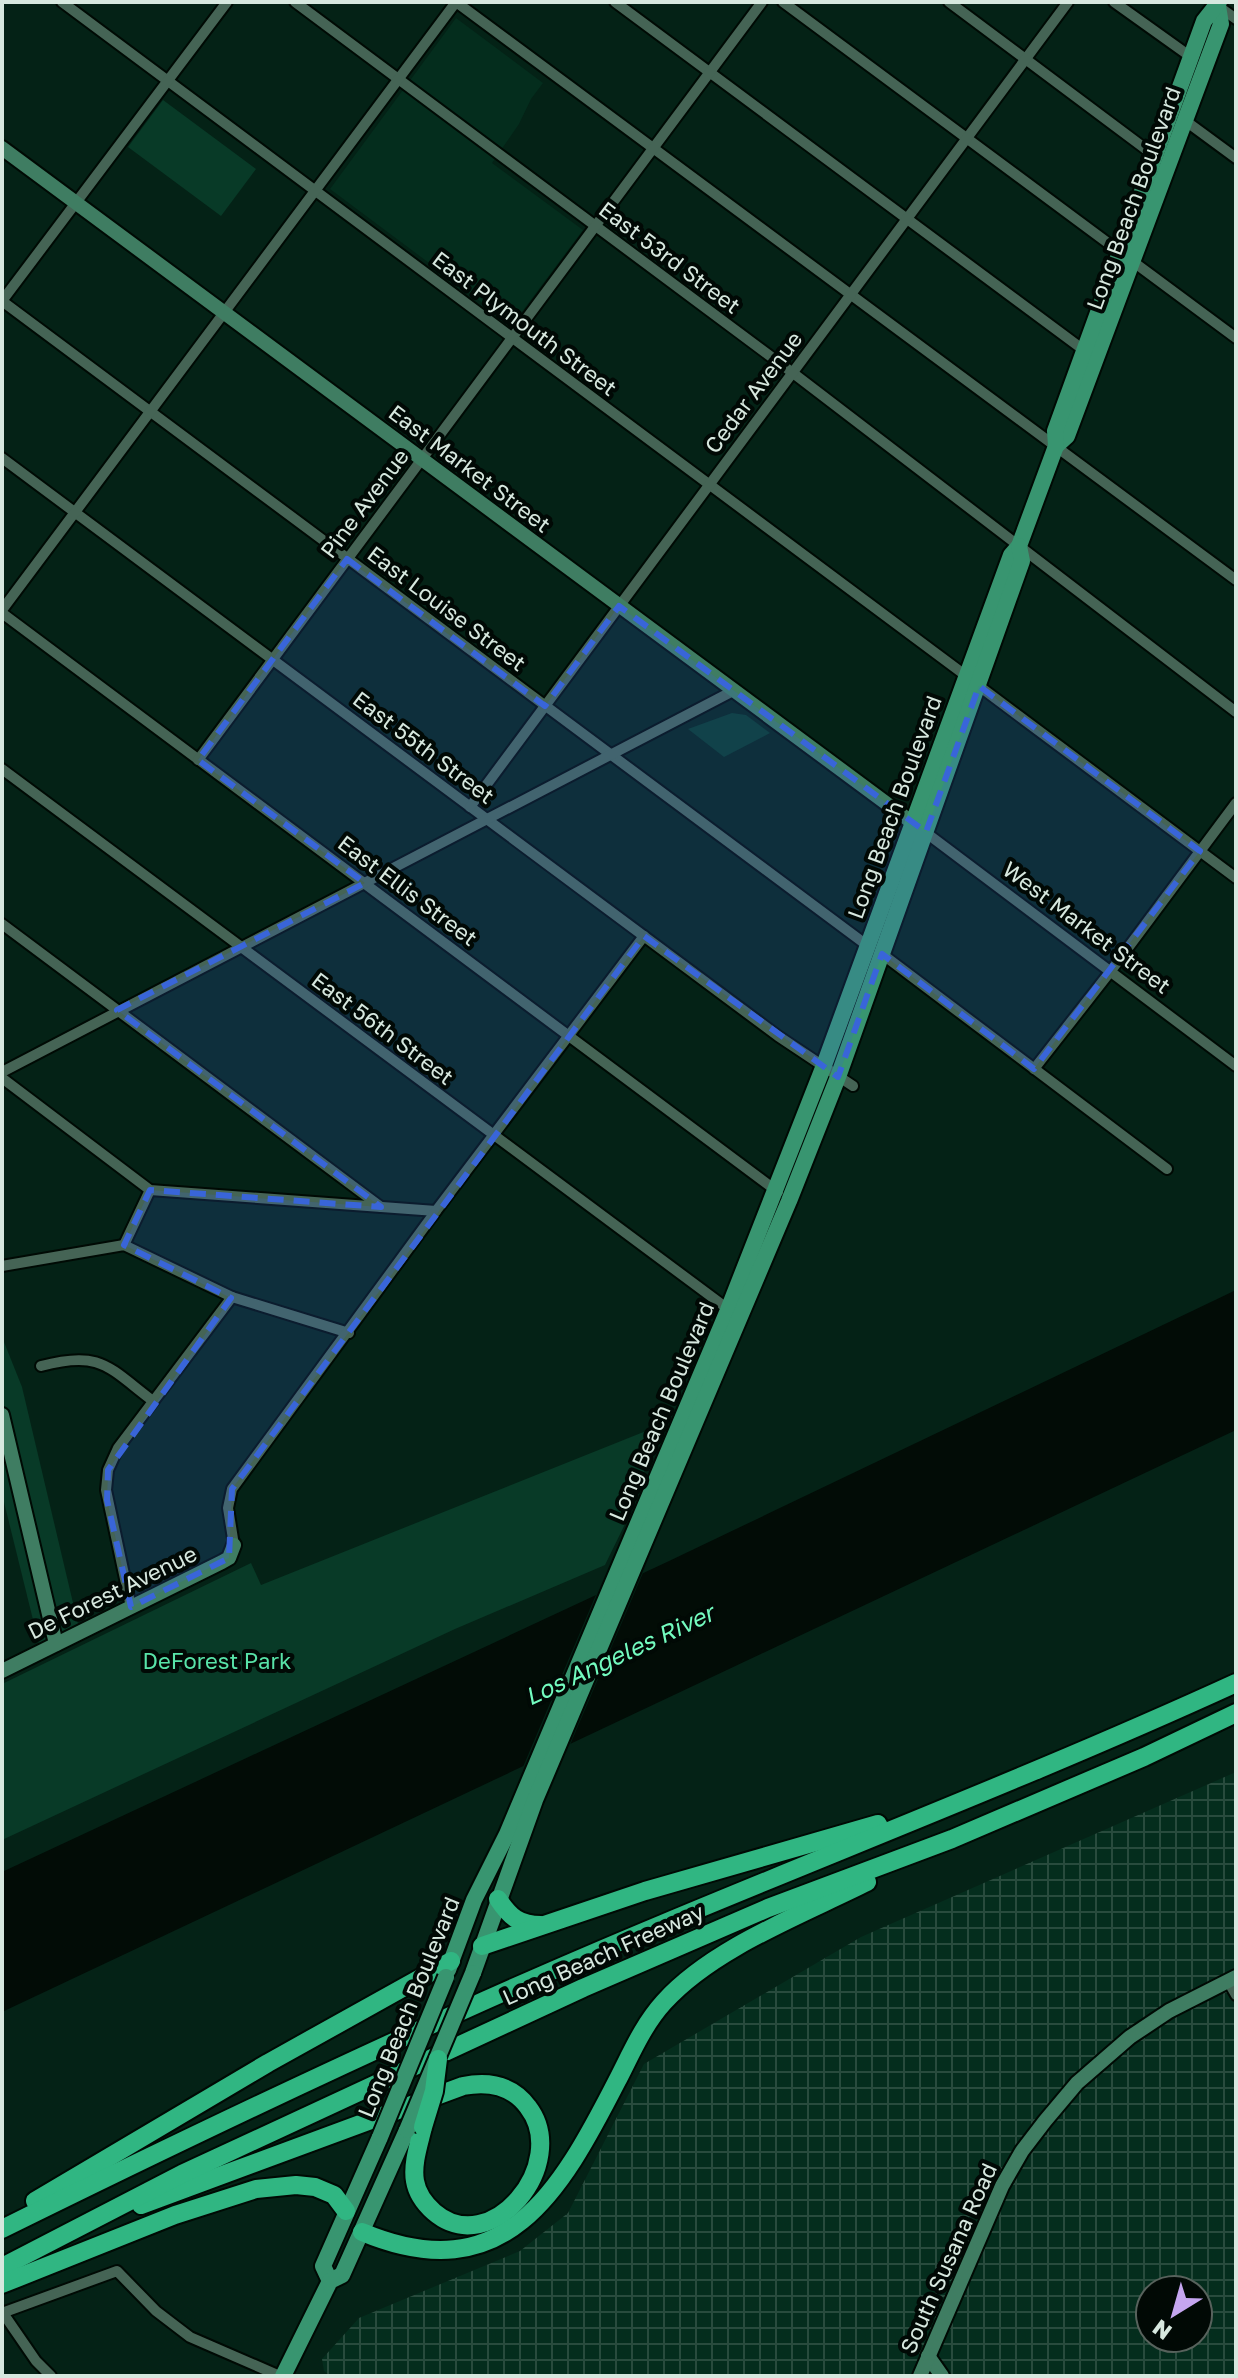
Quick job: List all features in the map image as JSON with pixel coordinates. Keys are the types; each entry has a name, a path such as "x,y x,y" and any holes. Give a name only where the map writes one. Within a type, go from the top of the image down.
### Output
{"highway":[{"name":"Long Beach Freeway","path":"2,2229 487,1999 1126,1733 1236,1683"},
{"name":"Long Beach Freeway","path":"2,2267 182,2174 583,1988 768,1908 952,1839 1144,1757 1236,1713"},
{"path":"482,1946 645,1891 969,1796"},
{"path":"362,2232 398,2244 436,2251 468,2248 502,2235 534,2212 562,2177 663,2002 707,1964 952,1839"},
{"path":"498,1899 509,1916 522,1924 547,1925"},
{"path":"2,2220 268,2063 448,1969"},
{"path":"69,2231 474,2084 495,2084 516,2095 532,2112 541,2134 542,2145 530,2182 516,2201 488,2221 468,2225 446,2221 428,2207 414,2178 415,2129 434,2091 438,2059"},
{"path":"2,2284 175,2215 256,2189 296,2185 315,2187 334,2195 346,2211"}],"main road":[{"name":"Long Beach Boulevard","path":"1056,446 1067,436 1178,116 1191,57 1204,21 1219,4"},
{"name":"Long Beach Boulevard","path":"734,1313 774,1190 875,950 919,827 965,675 1011,555 1019,546 1056,446 1055,431 1085,351 1127,257 1155,156 1178,116 1221,24 1219,4"},
{"name":"Long Beach Boulevard","path":"919,827 979,686 1022,561 1019,546"},
{"name":"Long Beach Boulevard","path":"330,2281 323,2266 346,2211 384,2136 474,1900 529,1798 734,1313 845,1082 875,950"},
{"name":"Long Beach Boulevard","path":"438,2059 473,1973 529,1798"},
{"path":"448,1969 482,1946"},
{"name":"Long Beach Boulevard","path":"281,2376 330,2281 342,2275 415,2129"},
{"path":"362,2232 354,2215 384,2136"}],"street":[{"name":"East Plymouth Street","path":"62,2 965,675"},
{"path":"2,301 227,2"},
{"name":"East 53rd Street","path":"295,2 793,373 1236,712"},
{"path":"2,612 456,2 1236,580"},
{"path":"615,2 1085,351"},
{"name":"Pine Avenue","path":"198,760 762,2"},
{"path":"783,2 1236,338"},
{"path":"949,2 1155,156"},
{"name":"Cedar Avenue","path":"470,807 1068,2"},
{"path":"1114,2 1191,57"},
{"path":"1219,4 1236,19"},
{"path":"1178,116 1236,158"},
{"name":"East Market Street","path":"2,148 919,827"},
{"name":"East Louise Street","path":"2,301 1167,1169"},
{"name":"East 55th Street","path":"2,458 845,1082"},
{"name":"East Ellis Street","path":"2,612 789,1201"},
{"path":"979,686 1236,878"},
{"path":"2,1072 733,691"},
{"name":"East 56th Street","path":"2,769 734,1313"},
{"path":"1034,1069 1236,803"},
{"name":"West Market Street","path":"919,827 1236,1066"},
{"path":"2,924 381,1207"},
{"path":"234,1545 228,1508 232,1489 436,1211 644,936"},
{"path":"2,1078 150,1190 436,1211"},
{"path":"124,1245 150,1190"},
{"path":"2,1266 124,1245 232,1297 349,1333"},
{"path":"131,1607 107,1500 107,1480 118,1448 232,1297"},
{"path":"41,1366 76,1358 97,1362 153,1401"},
{"path":"2,1415 56,1644"},
{"name":"De Forest Avenue","path":"2,1671 229,1558 234,1545"},
{"path":"1232,1979 1236,1995"},
{"name":"South Susana Road","path":"920,2376 1002,2186 1022,2151 1046,2119 1077,2083 1132,2036 1169,2011 1232,1979"},
{"path":"51,2376 36,2361 3,2313 117,2271 156,2311 190,2337 281,2376"},
{"path":"928,2356 942,2376"}],"highlighted area":[{"path":"347,559 545,706 619,606 926,832 979,686 1200,851 1034,1069 882,954 838,1077 644,936 232,1489 229,1558 131,1607 107,1500 108,1470 231,1298 124,1245 150,1190 381,1207 117,1010 365,883 198,760"}],"shaded area":[{"path":"456,18 543,83 492,163 583,230 512,325 330,189"},
{"path":"1236,1772 1236,2376 330,2376 324,2371 322,2359 359,2318 520,2251 568,2213 644,2064 861,1937"}],"green space":[{"path":"163,100 256,169 221,216 128,147"},
{"path":"732,713 746,715 770,733 724,757 688,729"},
{"path":"2,1337 22,1387 78,1624 39,1644 2,1494"},
{"name":"DeForest Park","path":"661,1425 626,1522 605,1565 455,1629 2,1840 2,1684 251,1563 261,1585"}],"water":[{"name":"Los Angeles River","path":"1236,1290 1236,1430 2,2012 2,1872 667,1562"}],"pier":[{"path":"645,1568 567,1752 520,1774 598,1590"}]}
